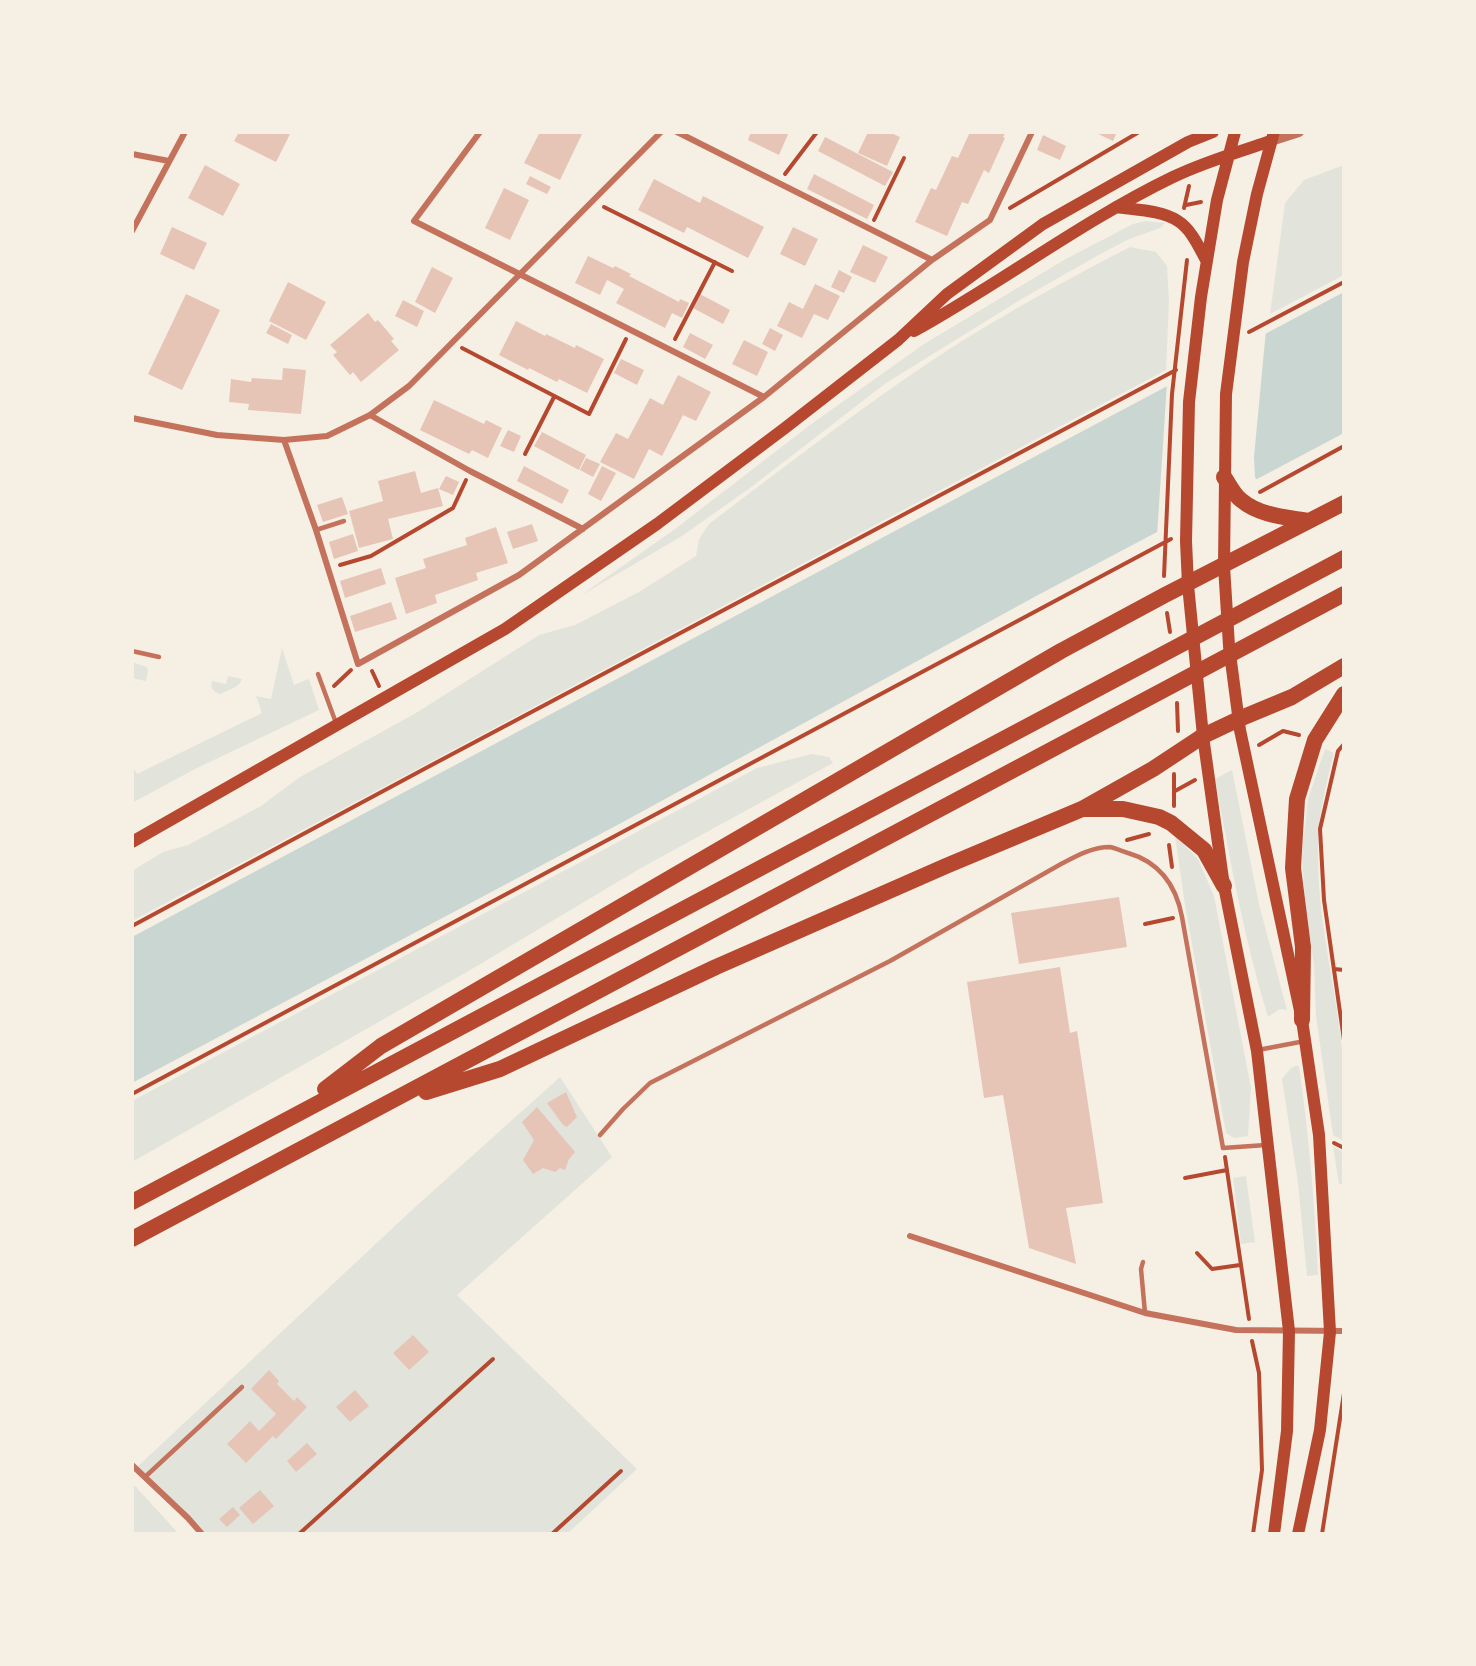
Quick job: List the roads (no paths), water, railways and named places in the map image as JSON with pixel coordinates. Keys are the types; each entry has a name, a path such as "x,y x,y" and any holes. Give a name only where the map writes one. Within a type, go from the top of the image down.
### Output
{"highway":[{"path":"1224,477 1240,499 1254,508 1269,514 1309,521"},
{"path":"286,1119 381,1046 1061,651 1344,503"},
{"path":"132,1202 1344,558"},
{"path":"132,1239 1344,594"},
{"path":"385,1106 500,1069 716,967 1082,808 1153,769 1203,736 1239,724 1338,670"},
{"path":"1302,1020 1304,947 1293,868 1297,799 1315,740 1344,694"},
{"path":"1082,808 1123,809 1158,817 1171,823 1204,850 1224,886"}],"main road":[{"path":"132,842 505,629 657,524 795,421 898,340 947,294 1043,224 1188,142 1213,132"},
{"path":"1235,132 1217,200 1203,284 1189,402 1186,541 1188,585 1203,736 1224,886 1257,1051 1289,1331 1287,1431 1275,1534"},
{"path":"898,340 957,307 1116,207 1180,173 1273,136"},
{"path":"1273,136 1254,204 1243,262 1226,394 1224,566 1229,646 1239,724 1302,1020 1318,1135 1330,1332 1320,1430 1298,1534"},
{"path":"1116,207 1163,214 1177,220 1195,240 1206,260"}],"street":[{"path":"132,231 186,132"},
{"path":"480,132 414,221 764,397"},
{"path":"132,418 217,435 284,440 327,436 370,415 409,386 661,132"},
{"path":"677,132 932,260"},
{"path":"284,440 316,530 358,664 519,575 764,397 932,260 990,220 1032,132"},
{"path":"1273,136 1299,132"},
{"path":"132,153 169,161"},
{"path":"370,415 470,471 583,529"},
{"path":"910,1236 1145,1313 1236,1330 1344,1331"},
{"path":"132,1465 202,1534"}],"lane":[{"path":"316,530 344,521"},
{"path":"132,651 159,657"},
{"path":"318,674 336,725"},
{"path":"600,1135 650,1083 890,961 1061,864 1085,852 1110,847 1138,856 1159,869 1174,889 1182,917 1223,1148 1269,1145"},
{"path":"1257,1051 1305,1041"},
{"path":"1143,1262 1141,1269 1145,1313"},
{"path":"144,1477 242,1387"}]}
